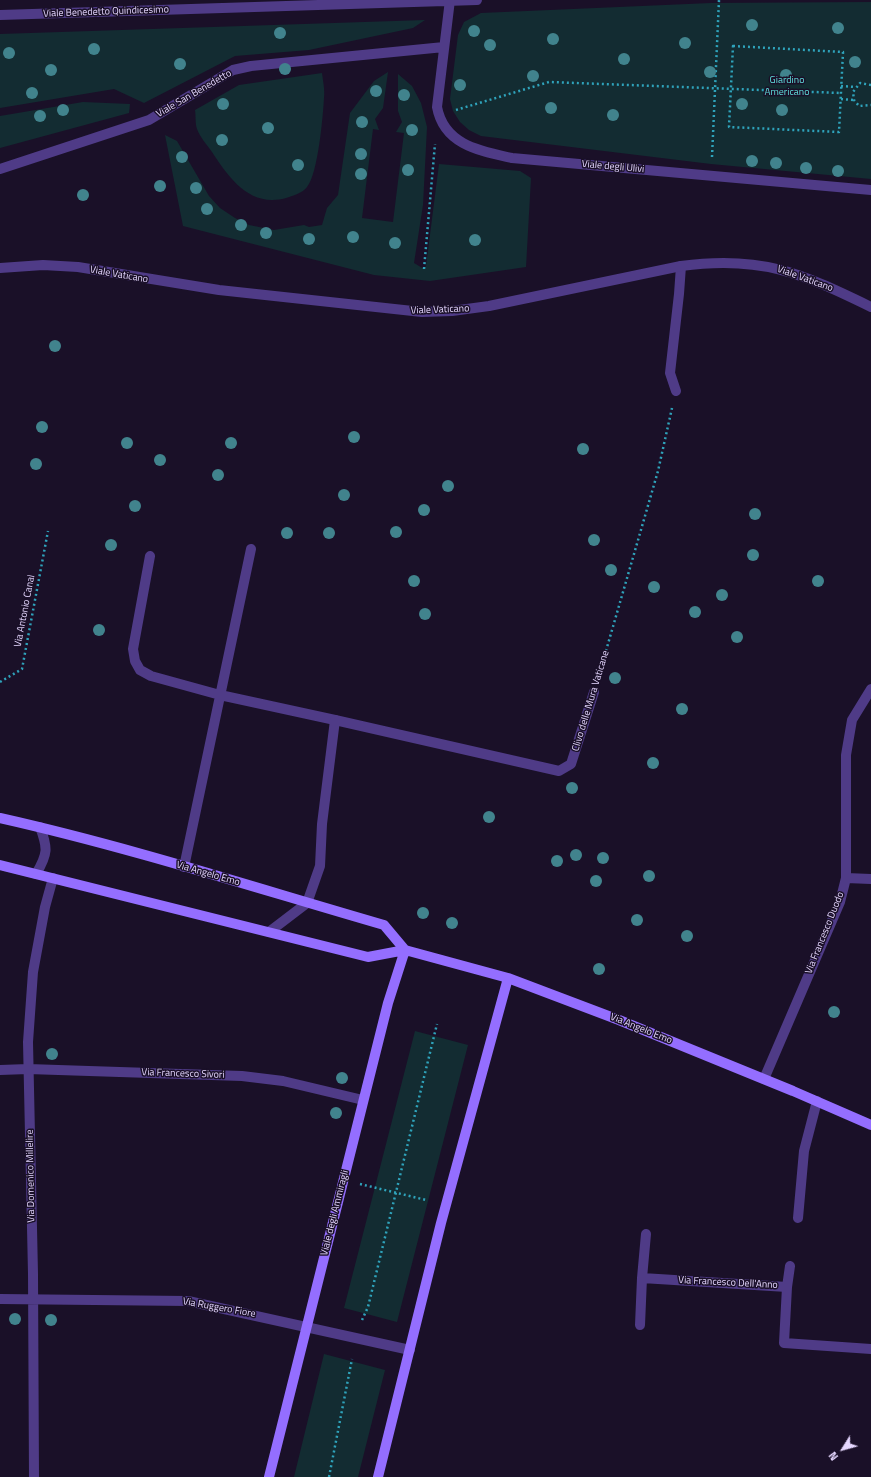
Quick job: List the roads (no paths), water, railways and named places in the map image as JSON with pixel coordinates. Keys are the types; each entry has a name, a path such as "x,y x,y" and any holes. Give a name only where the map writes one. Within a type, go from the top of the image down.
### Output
{"main road":[{"name":"Via Angelo Emo","path":"0,818 40,827 184,867 384,925 405,950"},
{"name":"Via Angelo Emo","path":"0,866 368,957 405,950 508,978 619,1020 764,1079 871,1125"},
{"name":"Viale degli Ammiragli","path":"269,1477 388,1003 405,950"},
{"path":"378,1477 443,1216 508,978"}],"street":[{"path":"444,47 450,0"},
{"name":"Viale Benedetto Quindicesimo","path":"0,15 477,0"},
{"name":"Viale degli Ulivi","path":"444,47 437,107 438,115 446,128 455,138 464,145 475,150 512,158 871,190"},
{"name":"Viale San Benedetto","path":"0,169 149,120 233,70 251,66 444,47"},
{"name":"Viale Vaticano","path":"0,268 44,265 78,267 164,282 265,296 406,311 436,312 490,306 681,266 726,263 749,264 780,269 821,283 871,307"},
{"path":"676,391 670,373 681,266"},
{"path":"184,867 251,549"},
{"name":"Clivo delle Mura Vaticane","path":"150,556 133,649 135,661 140,670 151,676 220,695 559,771 571,764 594,692"},
{"name":"Via Francesco Duodo","path":"764,1079 840,902 846,878 846,754 848,739 852,720 871,689"},
{"path":"269,932 306,903 320,866 322,824 335,720"},
{"path":"36,874 46,854 46,843 40,827"},
{"name":"Via Domenico Millelire","path":"34,1477 33,1299 28,1069 29,1018 33,972 53,878"},
{"path":"846,878 871,879"},
{"name":"Via Francesco Sivori","path":"0,1070 28,1069 242,1076 283,1081 363,1100"},
{"path":"798,1218 804,1151 816,1101"},
{"path":"640,1325 646,1234"},
{"path":"787,1287 790,1266"},
{"name":"Via Francesco Dell'Anno","path":"642,1278 787,1287 784,1343 871,1349"},
{"name":"Via Ruggero Fiore","path":"0,1299 188,1301 410,1350"}],"park label":[{"name":"Giardino Americano","path":"787,86"}]}
